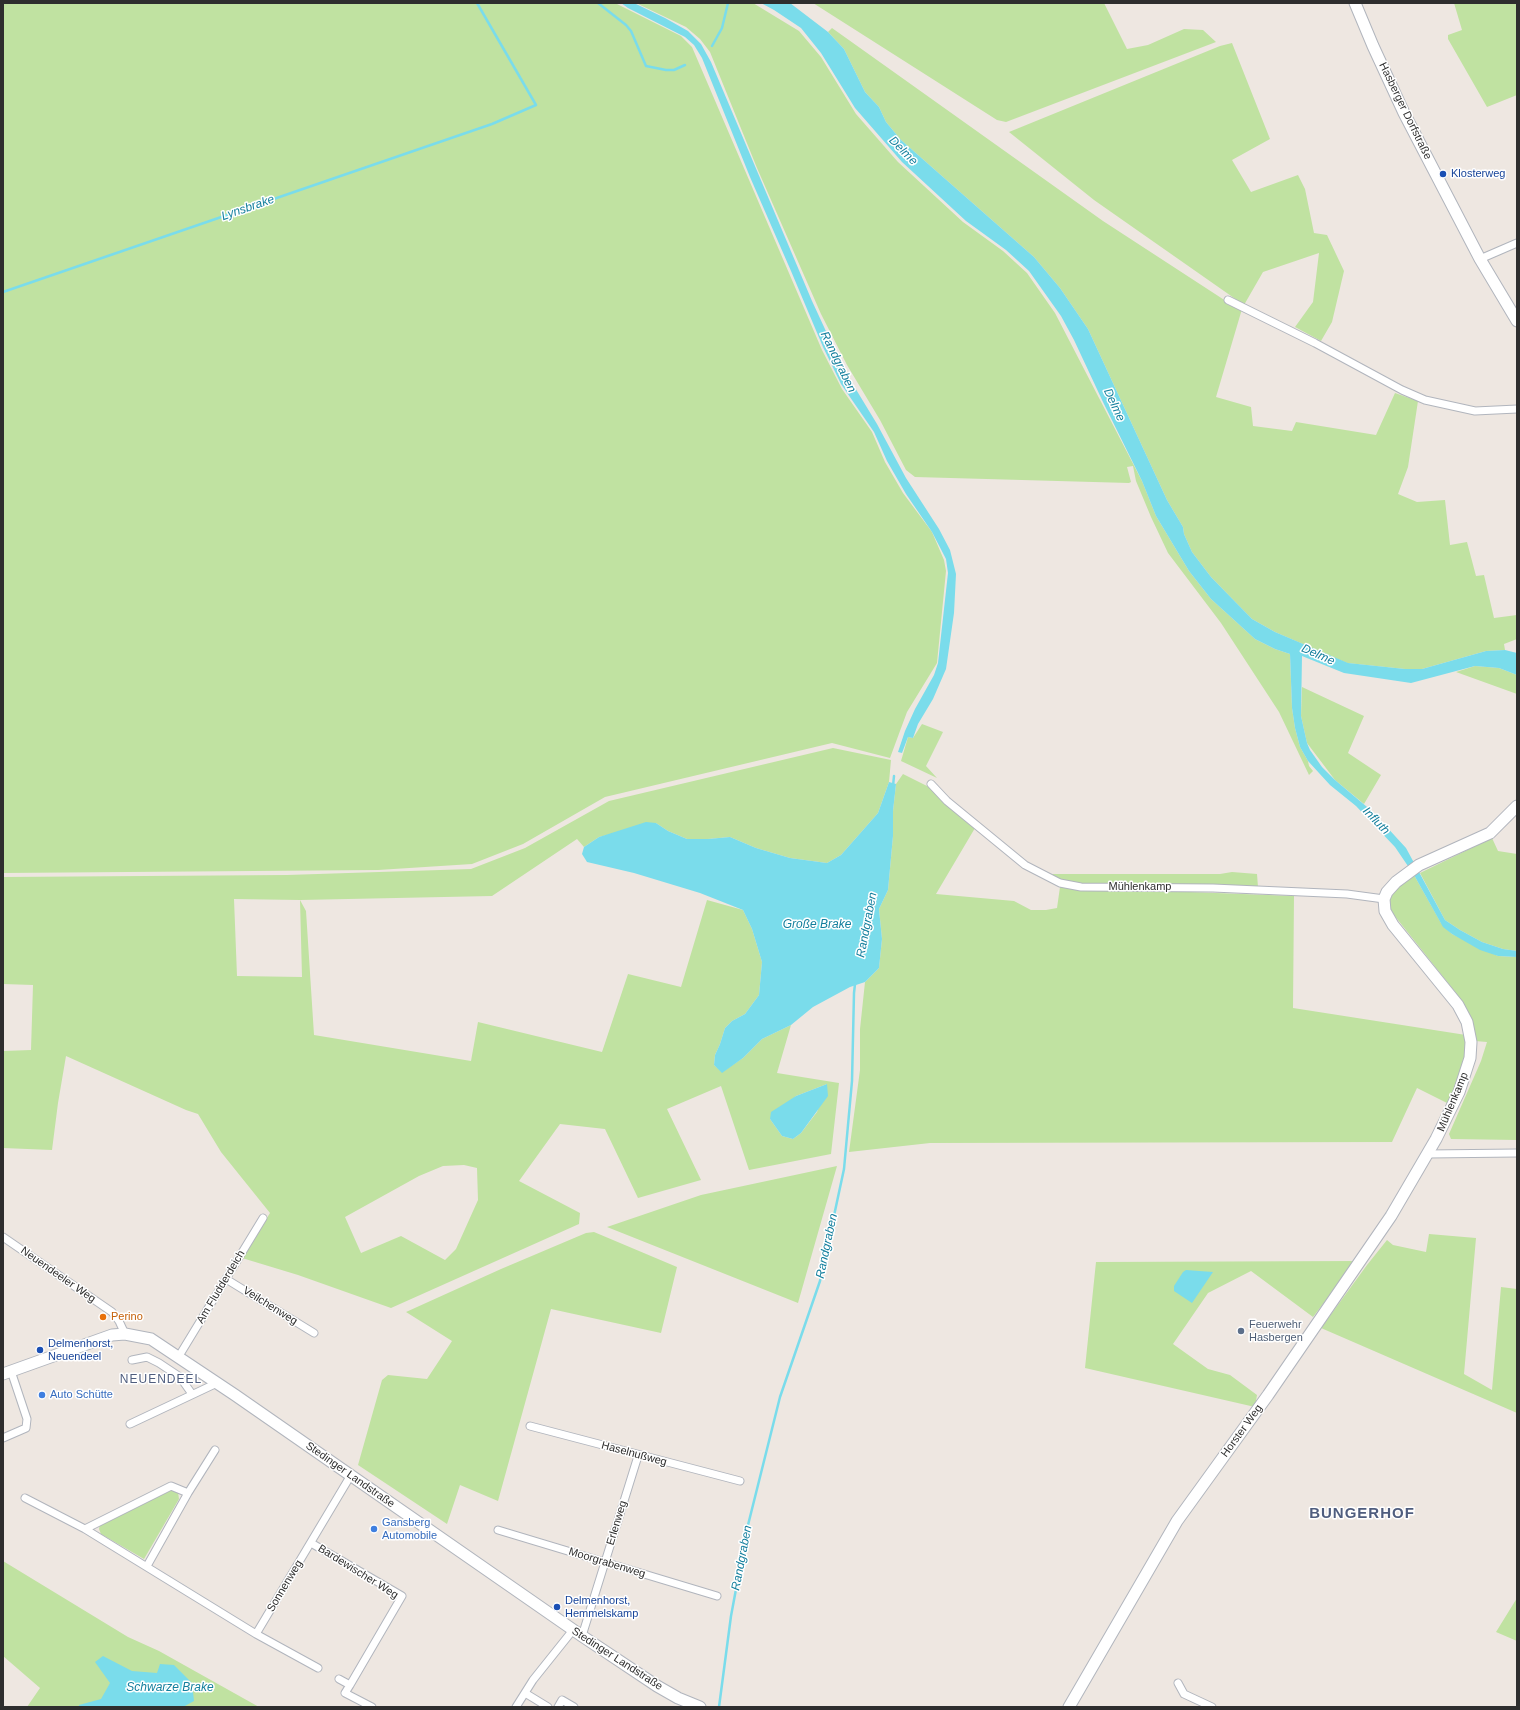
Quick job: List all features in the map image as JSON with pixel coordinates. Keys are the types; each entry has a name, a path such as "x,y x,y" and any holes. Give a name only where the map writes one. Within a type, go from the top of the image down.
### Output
{"street":[{"name":"Hasberger Dorfstraße","path":"1355,3 1404,113 1480,259 1517,321"},
{"path":"1480,259 1517,243"},
{"path":"1228,300 1315,343 1402,390 1425,400 1475,411 1517,409"},
{"name":"Mühlenkamp","path":"931,784 947,801 1025,865 1060,883 1081,887 1213,888 1347,894 1384,899 1385,911 1393,925 1458,1005 1467,1022 1471,1042 1470,1058 1459,1092 1426,1157"},
{"path":"1384,899 1387,892 1407,873 1419,865 1490,833 1517,806"},
{"path":"1426,1157 1517,1153"},
{"name":"Horster Weg","path":"1069,1707 1177,1521 1272,1389 1391,1216 1426,1157"},
{"name":"Am Fludderdeich","path":"179,1356 263,1218"},
{"name":"Neuendeeler Weg","path":"3,1237 112,1312 119,1321 125,1334"},
{"name":"Veilchenweg","path":"226,1279 314,1333"},
{"name":"Stedinger Landstraße","path":"7,1372 99,1339 125,1334 151,1339 217,1382 573,1630 657,1686 678,1698 700,1707"},
{"path":"132,1360 147,1357 159,1363 180,1377 192,1394"},
{"path":"3,1438 26,1428 27,1419 7,1372"},
{"path":"130,1424 217,1382"},
{"name":"Haselnußweg","path":"530,1426 638,1456 740,1481"},
{"path":"147,1566 188,1493 215,1450"},
{"name":"Erlenweg","path":"582,1636 638,1456"},
{"name":"Sonnenweg","path":"256,1634 351,1475"},
{"path":"84,1529 171,1486 188,1493"},
{"path":"25,1498 84,1529 147,1566 256,1634 318,1668"},
{"name":"Moorgrabenweg","path":"498,1530 717,1596"},
{"name":"Bardewischer Weg","path":"311,1543 402,1596 350,1685"},
{"path":"516,1707 532,1680 573,1630"},
{"path":"339,1679 350,1685 345,1693 372,1707"},
{"path":"1178,1683 1184,1694 1212,1707"},
{"path":"525,1693 548,1707"},
{"path":"558,1707 562,1700 574,1707"}],"green space":[{"path":"3,3 615,3 681,36 692,47 822,350 842,389 872,432 885,462 903,493 932,532 944,560 946,571 937,663 907,712 890,758 832,743 605,797 523,844 472,864 378,870 3,873"},
{"path":"636,3 753,3 799,31 821,57 856,114 898,162 963,222 1003,251 1027,273 1055,313 1142,481 1156,516 1189,571 1211,599 1255,639 1275,649 1290,654 1292,708 1295,728 1300,747 1313,771 1309,775 1279,712 1221,623 1168,553 1136,481 1133,466 1127,467 1131,482 1129,483 915,477 906,470 880,420 847,365 821,314 757,168 710,52 700,39 686,27"},
{"path":"813,3 1104,3 1127,49 1148,45 1184,29 1203,30 1216,42 1006,122 997,120"},
{"path":"1454,3 1517,3 1517,95 1487,107 1448,39 1448,35 1462,30"},
{"path":"832,28 1103,221 1232,305 1242,309 1216,397 1251,407 1253,426 1292,431 1296,422 1376,435 1395,393 1418,401 1408,467 1398,494 1417,502 1445,500 1450,545 1467,542 1476,576 1484,575 1494,618 1517,615 1517,639 1504,644 1505,650 1486,651 1422,669 1405,669 1347,663 1275,632 1252,619 1211,577 1192,552 1184,534 1183,527 1167,500 1088,329 1060,288 1034,257 901,140 886,122 879,107 865,92 844,49 828,32"},
{"path":"1232,43 1270,139 1232,160 1251,192 1298,175 1305,189 1314,233 1327,235 1344,271 1332,322 1321,341 1295,327 1313,302 1319,253 1263,272 1244,305 1094,200 1009,132 1220,46"},
{"path":"1475,666 1499,668 1517,675 1517,694 1456,672"},
{"path":"1302,687 1364,716 1348,753 1381,775 1364,804 1335,780 1307,743 1301,716"},
{"path":"922,724 943,732 926,766 937,778 901,761 908,737 913,738"},
{"path":"833,748 891,760 889,782 878,813 841,855 827,863 790,858 756,848 730,837 687,839 668,831 656,823 599,837 584,847 577,839 492,896 300,900 306,911 314,1035 471,1061 478,1022 602,1052 628,974 681,987 707,900 743,910 752,929 762,962 759,995 745,1014 732,1021 725,1028 715,1055 714,1065 722,1072 743,1058 762,1039 791,1025 777,1073 839,1083 831,1154 749,1170 721,1086 667,1109 701,1180 638,1198 605,1129 560,1124 519,1181 580,1213 579,1224 391,1308 298,1275 242,1258 270,1213 221,1152 198,1114 66,1056 52,1150 3,1148 3,1051 31,1050 33,985 3,984 3,877 287,875 471,869 525,848 609,801","holes":["234,899 300,900 302,977 237,976","827,1084 817,1112 801,1133 793,1139 782,1136 770,1119 796,1096","464,1165 477,1168 478,1200 456,1249 445,1260 401,1236 361,1253 345,1217 419,1176 443,1166"]},
{"path":"903,774 927,786 975,828 936,894 1014,901 1031,910 1057,908 1060,887 1294,896 1293,1008 1466,1035 1464,1068 1449,1104 1417,1088 1392,1142 930,1143 849,1152 860,1070 860,1029 865,982 879,968 882,939 879,909 888,890 896,784"},
{"path":"1492,838 1498,851 1517,854 1517,951 1503,949 1482,942 1445,920 1420,873"},
{"path":"1232,872 1257,874 1258,887 1086,885 1059,880 1052,874 1220,874"},
{"path":"1414,875 1441,923 1452,934 1498,956 1517,957 1517,1140 1451,1139 1449,1134 1481,1061 1487,1042 1475,1041 1466,1010 1456,993 1390,910 1388,901 1391,892"},
{"path":"837,1166 798,1303 607,1227 701,1195"},
{"path":"594,1232 677,1267 661,1333 551,1309 498,1501 460,1485 447,1524 358,1465 382,1380 388,1375 427,1379 452,1341 406,1312 501,1269 586,1233"},
{"path":"1429,1234 1476,1238 1464,1374 1492,1390 1501,1287 1517,1289 1517,1413 1321,1328 1387,1240 1393,1245 1426,1252"},
{"path":"1356,1261 1313,1317 1251,1271 1208,1293 1173,1344 1208,1369 1230,1375 1257,1395 1255,1407 1085,1368 1096,1262"},
{"path":"172,1490 178,1492 179,1499 144,1559 101,1534 99,1529 100,1524"},
{"path":"3,1561 128,1637 159,1651 259,1707 27,1707 40,1688 3,1656"},
{"path":"1517,1598 1517,1641 1496,1632"}],"water":[{"path":"621,3 634,3 665,18 688,31 701,44 711,62 812,301 843,368 877,424 906,478 939,529 950,550 956,574 954,613 946,669 933,699 918,724 913,738 908,737 902,753 898,752 905,731 915,709 934,675 938,663 948,573 946,559 932,532 906,494 887,461 874,432 841,384 823,347 750,177 702,58 694,45 685,37"},
{"path":"761,3 790,3 828,32 844,49 865,92 879,107 886,122 901,140 1034,257 1060,288 1088,329 1167,500 1183,527 1184,534 1192,552 1211,577 1252,619 1275,632 1348,663 1405,669 1422,669 1486,651 1505,650 1517,653 1517,675 1499,668 1475,666 1411,683 1344,673 1302,656 1301,716 1307,743 1322,767 1373,812 1406,848 1445,920 1482,942 1503,949 1517,951 1517,957 1498,956 1480,950 1443,927 1414,875 1395,847 1356,806 1330,785 1308,761 1300,747 1295,728 1292,708 1290,654 1275,649 1255,639 1211,599 1189,571 1156,516 1142,481 1074,340 1061,316 1029,271 1006,250 966,221 902,162 855,108 821,53 801,28"},
{"name":"Große Brake","path":"889,782 896,784 888,890 879,909 882,939 879,968 865,982 850,987 813,1007 791,1025 762,1039 743,1058 722,1073 714,1065 715,1055 725,1028 732,1021 745,1014 759,995 762,962 752,929 743,910 700,893 634,873 587,862 582,854 584,847 599,837 646,822 656,823 668,831 687,839 730,837 756,848 790,858 827,863 841,855 878,813"},
{"path":"827,1084 828,1096 801,1133 793,1139 782,1136 770,1119 771,1112 796,1096"},
{"path":"1186,1270 1213,1272 1192,1303 1174,1291 1174,1286"},
{"name":"Schwarze Brake","path":"103,1656 132,1671 157,1673 160,1664 174,1665 192,1683 194,1701 183,1707 79,1707 79,1705 101,1699 110,1683 95,1662"}],"waterway":[{"name":"Lynsbrake","path":"3,292 492,124 536,105 477,3"},
{"path":"598,3 626,25 631,31 646,66 674,70 685,65"},
{"path":"712,46 722,28 728,3"},
{"name":"Randgraben","path":"893,786 894,776"},
{"name":"Randgraben","path":"719,1707 731,1616 748,1525 780,1397 820,1281 844,1169 852,1081 855,984"}],"place":[{"name":"Klosterweg","path":"1443,174"},
{"name":"Perino","path":"103,1317"},
{"name":"Feuerwehr Hasbergen","path":"1241,1331"},
{"name":"Delmenhorst, Neuendeel","path":"40,1350"},
{"name":"Auto Schütte","path":"42,1395"},
{"name":"Gansberg Automobile","path":"374,1529"},
{"name":"Delmenhorst, Hemmelskamp","path":"557,1607"}],"district":[{"name":"NEUENDEEL","path":"161,1380"},
{"name":"BUNGERHOF","path":"1362,1514"}],"water label":[{"name":"Delme","path":"903,151"},
{"name":"Delme","path":"1114,405"},
{"name":"Delme","path":"1318,655"},
{"name":"Influth","path":"1376,821"}]}
